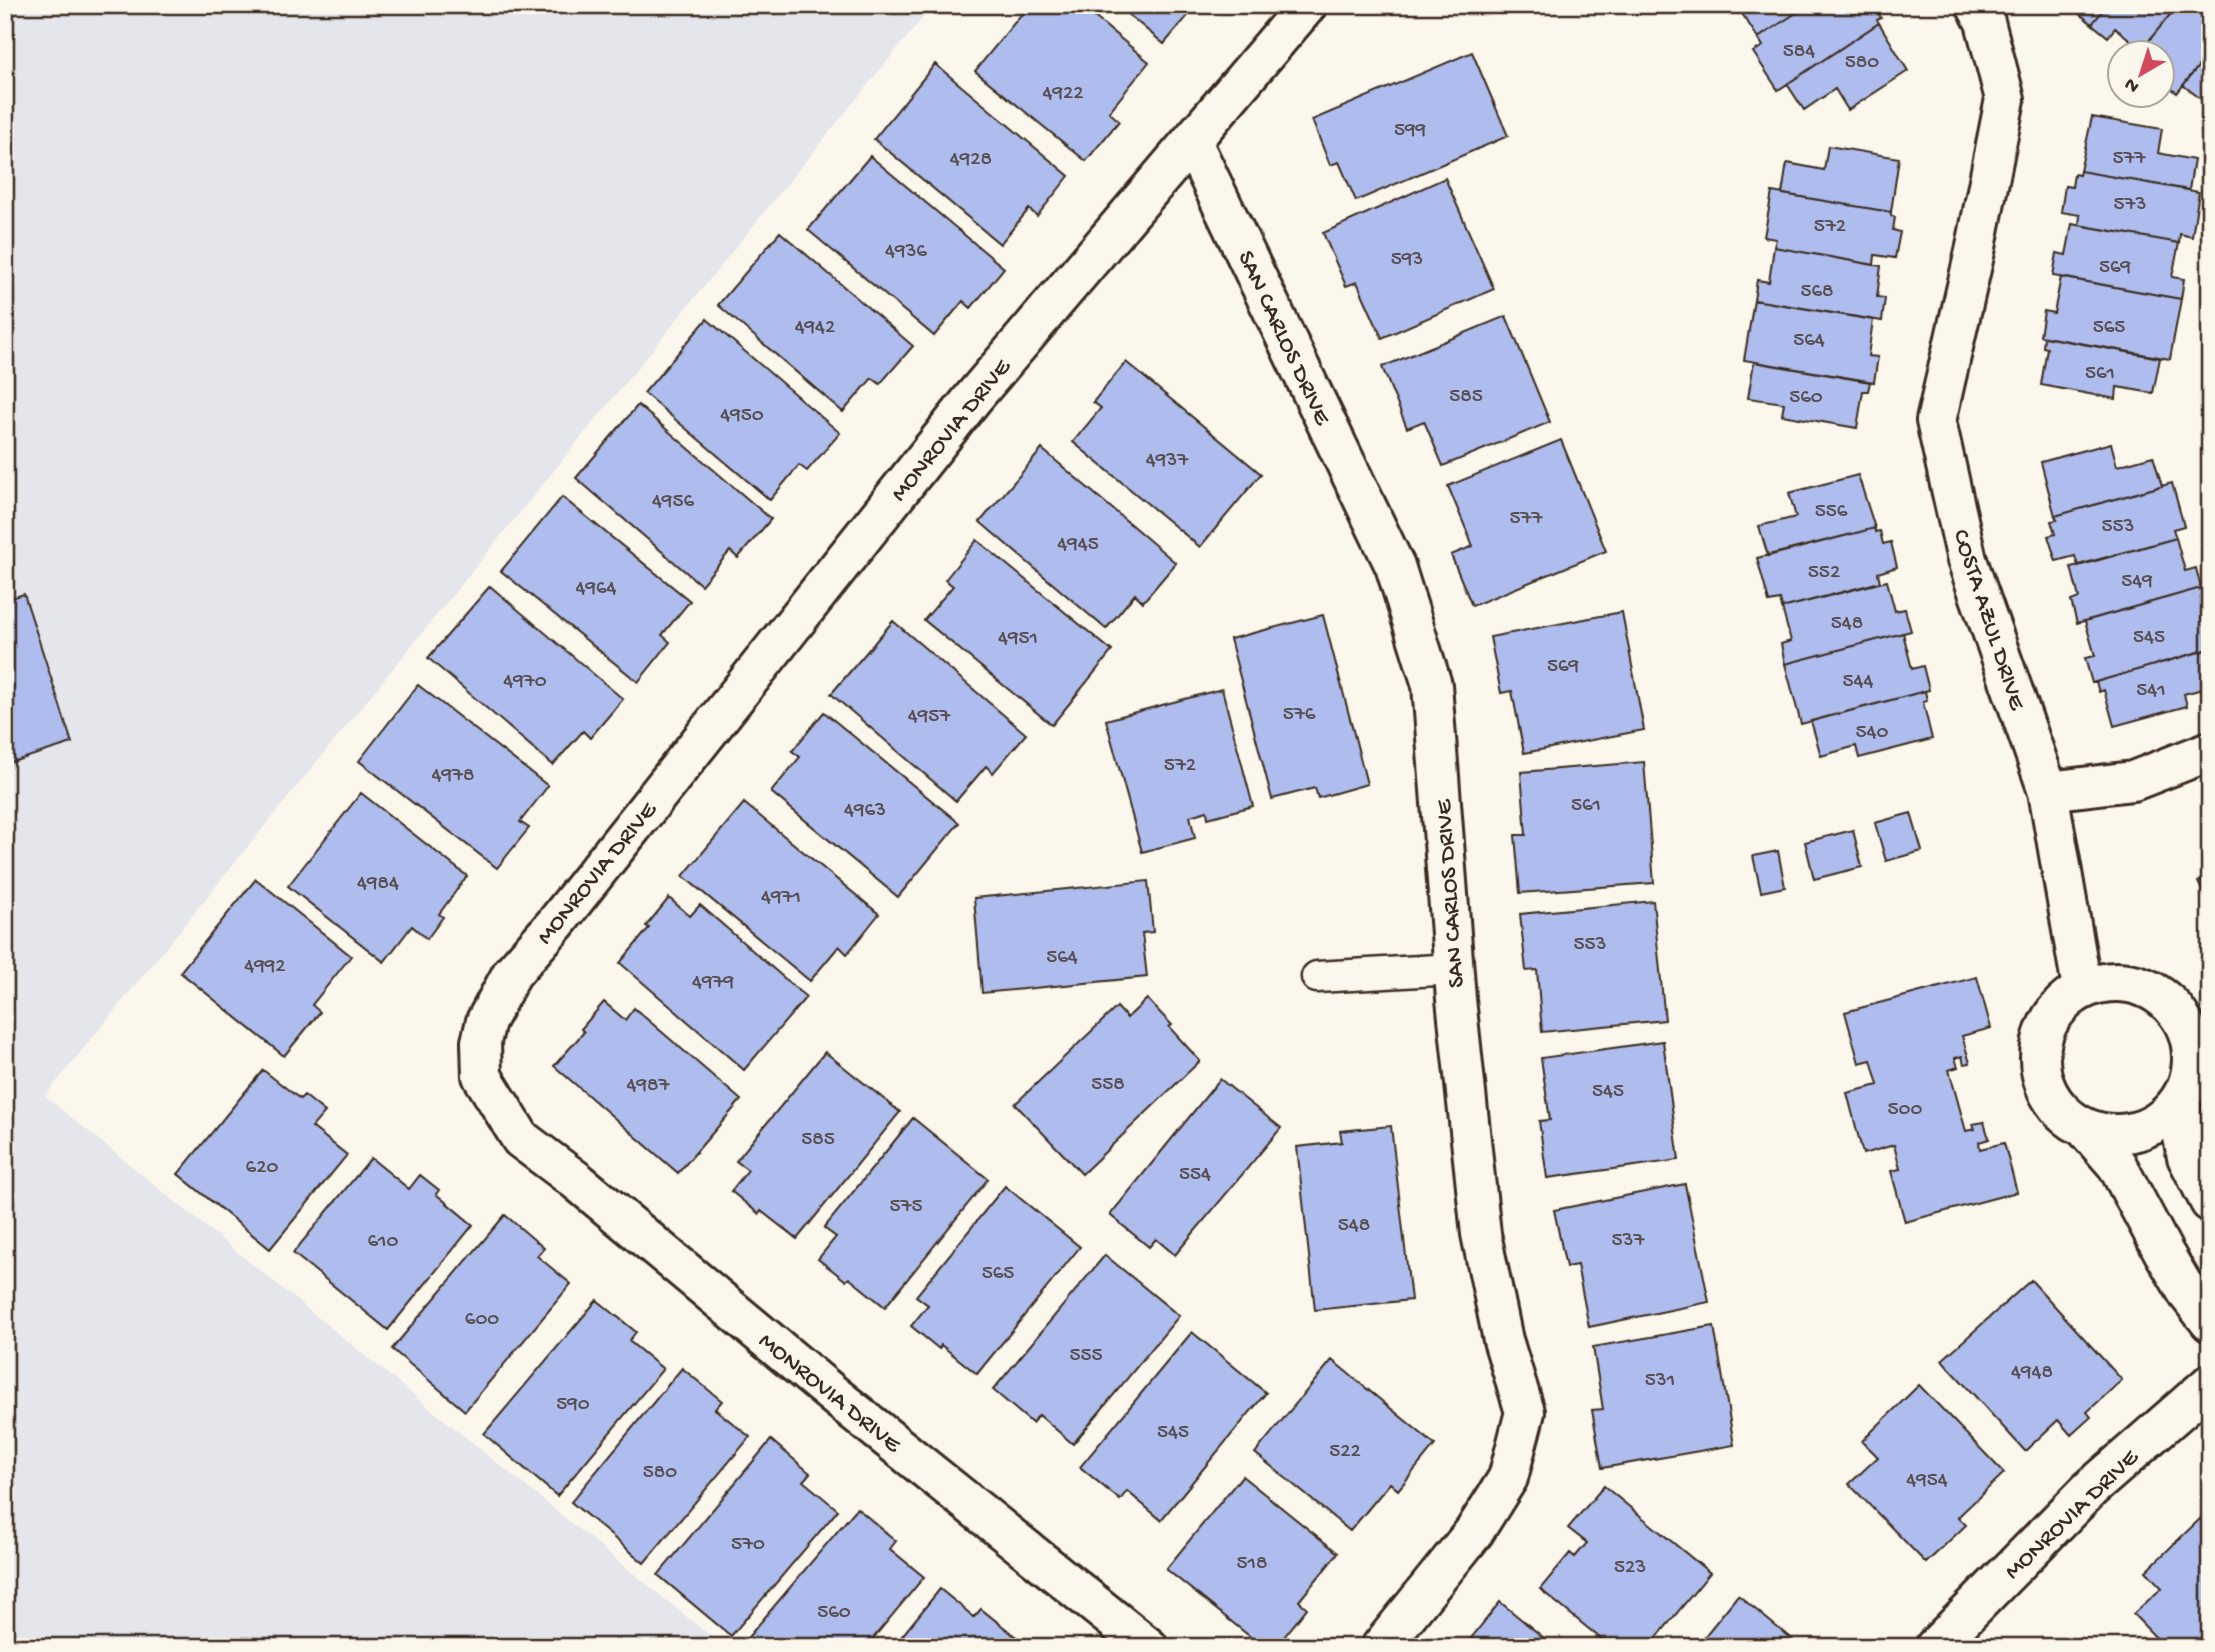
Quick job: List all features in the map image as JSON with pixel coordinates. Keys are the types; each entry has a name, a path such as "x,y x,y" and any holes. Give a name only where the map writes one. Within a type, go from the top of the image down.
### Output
{"street":[{"name":"MONROVIA DRIVE","path":"1148,1647 846,1404 577,1181 521,1139 482,1076 481,1042 486,1021 523,958 556,923 972,398 1307,5"},
{"name":"COSTA AZUL DRIVE","path":"1976,5 1985,22 2005,99 1976,247 1937,421 1967,560 2048,791 2082,988"},
{"name":"SAN CARLOS DRIVE","path":"1192,142 1395,566 1433,685 1454,969 1481,1234 1503,1340 1525,1412 1508,1478 1474,1532 1381,1647"},
{"path":"2048,791 2133,781 2210,751"},
{"path":"2085,1128 2112,1135 2132,1133 2158,1122 2171,1112 2189,1084 2193,1056 2191,1039 2180,1015 2170,1002 2145,987 2118,981 2082,988 2057,1007 2043,1031 2039,1063 2045,1088 2056,1107 2085,1128 2117,1165 2188,1294 2210,1322"},
{"path":"2181,1100 2182,1132 2187,1157 2210,1202"},
{"name":"MONROVIA DRIVE","path":"1936,1647 2090,1489 2210,1384"}],"lane":[{"path":"1317,977 1454,969"}],"shaded area":[{"path":"5,5 907,5 924,16 45,1096 724,1647 5,1647"}],"building":[{"path":"1029,5 1080,5 1149,62 1109,112 1119,121 1086,161 975,71"},
{"path":"1117,5 1197,5 1164,44"},
{"path":"1723,5 1808,5 1758,38 1739,9 1729,15"},
{"path":"1808,5 1875,5 1881,18 1877,20 1879,23 1778,90 1753,52 1763,46 1758,38"},
{"path":"2069,5 2107,5 2092,24"},
{"path":"2107,5 2178,5 2151,38 2128,38 2115,28 2108,37 2092,24"},
{"path":"2178,5 2210,5 2210,52 2177,93 2176,38 2151,38"},
{"path":"1879,23 1908,71 1848,110 1835,89 1804,110 1787,84"},
{"path":"1472,52 1508,136 1356,201 1339,162 1330,165 1312,120"},
{"path":"2210,52 2210,101 2207,104 2183,85"},
{"path":"935,64 1069,176 1037,216 1029,209 1000,244 874,139"},
{"path":"2092,117 2162,129 2158,153 2194,160 2189,190 2080,171"},
{"path":"1828,146 1899,158 1891,212 1782,194 1787,163 1824,170"},
{"path":"870,156 1004,268 971,308 963,301 934,336 808,230"},
{"path":"2080,171 2199,192 2192,237 2180,234 2179,243 2079,225 2080,215 2061,212 2065,186 2072,187 2074,174 2079,175"},
{"path":"1445,178 1494,289 1382,338 1357,282 1346,286 1323,233"},
{"path":"1772,192 1891,212 1891,216 1895,217 1893,230 1900,232 1895,258 1875,255 1874,265 1774,247 1776,239 1764,237"},
{"path":"2072,224 2179,243 2172,277 2184,279 2181,299 2053,276 2057,253 2066,255"},
{"path":"780,232 913,346 880,384 872,378 843,412 718,305"},
{"path":"1774,247 1881,266 1877,297 1885,298 1882,321 1754,300 1757,280 1769,282"},
{"path":"2061,277 2181,299 2170,359 2040,336 2044,311 2054,313"},
{"path":"1754,300 1873,320 1868,356 1878,357 1874,382 1744,360"},
{"path":"1506,316 1550,422 1443,466 1424,421 1407,428 1382,367"},
{"path":"707,319 840,433 807,471 799,465 770,500 644,393"},
{"path":"2044,337 2160,358 2153,393 2117,387 2116,399 2041,385 2047,348 2043,347"},
{"path":"1126,362 1261,474 1200,547 1073,442 1101,408 1093,402"},
{"path":"1754,362 1870,382 1868,391 1863,391 1857,428 1782,415 1784,403 1748,398"},
{"path":"638,405 771,519 738,558 730,551 701,585 576,478"},
{"path":"1561,440 1606,551 1472,606 1451,555 1473,546 1448,486"},
{"path":"2111,443 2117,466 2153,456 2162,486 2055,516 2041,462"},
{"path":"1042,449 1176,563 1143,602 1135,594 1106,629 980,522"},
{"path":"1858,475 1875,528 1768,556 1759,526 1796,517 1789,493"},
{"path":"2172,483 2184,526 2173,529 2176,538 2078,566 2075,556 2056,561 2048,536 2055,534 2051,521 2057,520 2055,516"},
{"path":"562,497 690,601 662,635 670,642 638,682 501,571"},
{"path":"1875,528 1875,532 1880,531 1883,544 1891,542 1897,567 1878,573 1880,582 1782,608 1780,600 1769,602 1757,558"},
{"path":"2176,538 2185,571 2196,568 2201,588 2077,623 2071,601 2079,598 2071,567"},
{"path":"977,540 1112,651 1052,725 924,620 953,586 945,580"},
{"path":"1887,581 1895,611 1905,609 1911,631 1785,664 1781,644 1791,641 1782,608"},
{"path":"490,586 623,699 590,738 583,731 553,765 428,658"},
{"path":"2201,588 2210,617 2210,649 2092,683 2085,658 2095,656 2085,621"},
{"path":"24,594 72,743 6,764 5,600"},
{"path":"1622,612 1644,730 1524,753 1512,691 1501,693 1490,637"},
{"path":"1323,615 1367,784 1318,798 1315,788 1272,799 1230,639"},
{"path":"893,621 1026,734 993,773 986,766 956,801 831,694"},
{"path":"1903,633 1912,669 1923,666 1929,690 1801,724 1785,664"},
{"path":"2208,649 2210,687 2184,694 2187,706 2114,726 2104,690 2099,692 2096,682"},
{"path":"418,685 548,786 520,822 529,828 497,868 359,761"},
{"path":"1222,689 1253,806 1208,818 1207,811 1190,816 1195,838 1142,852 1106,720"},
{"path":"1925,691 1927,701 1923,702 1932,739 1859,758 1856,746 1821,756 1811,721"},
{"path":"824,712 959,823 898,897 771,792 800,757 792,751"},
{"path":"1644,762 1654,883 1520,893 1515,835 1526,835 1521,772"},
{"path":"361,793 467,876 439,914 443,917 427,939 412,926 384,962 288,886"},
{"path":"744,803 879,914 847,954 839,946 810,981 683,876"},
{"path":"1911,813 1922,851 1886,861 1875,823"},
{"path":"1853,830 1862,867 1814,879 1805,842"},
{"path":"1778,851 1785,887 1761,892 1753,856"},
{"path":"2210,877 2210,906 2198,882"},
{"path":"256,879 351,956 312,1005 320,1012 284,1056 180,972"},
{"path":"1148,881 1153,932 1142,933 1147,977 982,993 974,898"},
{"path":"669,898 690,916 700,905 806,997 744,1070 620,963"},
{"path":"1653,901 1665,1020 1542,1032 1537,970 1526,971 1520,914"},
{"path":"1977,977 1991,1028 1962,1036 1970,1063 1964,1064 1962,1056 1955,1058 1958,1067 1949,1070 1966,1131 1975,1129 1973,1124 1984,1122 1989,1139 1979,1142 1980,1149 2004,1143 2017,1192 1905,1222 1891,1171 1900,1169 1894,1145 1863,1154 1847,1093 1878,1085 1871,1060 1859,1063 1845,1012"},
{"path":"1147,999 1172,1025 1169,1027 1200,1061 1082,1174 1015,1104 1117,1007 1127,1018"},
{"path":"604,1002 625,1020 634,1008 741,1100 678,1173 554,1066 584,1032 581,1029"},
{"path":"1663,1041 1679,1160 1547,1178 1539,1121 1550,1120 1541,1058"},
{"path":"825,1052 900,1112 797,1239 761,1211 759,1214 731,1191 748,1170 736,1161"},
{"path":"263,1070 300,1099 304,1095 325,1112 312,1127 347,1155 270,1249 178,1174"},
{"path":"1220,1079 1281,1128 1175,1255 1156,1239 1149,1247 1110,1215"},
{"path":"913,1118 988,1179 885,1307 849,1278 846,1281 818,1259 836,1237 824,1228"},
{"path":"1391,1126 1411,1300 1315,1310 1297,1147 1342,1142 1340,1131"},
{"path":"371,1158 409,1189 420,1175 439,1190 436,1194 473,1225 388,1330 293,1253"},
{"path":"1685,1184 1709,1302 1589,1327 1577,1265 1566,1267 1554,1210"},
{"path":"1005,1186 1080,1247 977,1374 941,1345 939,1349 911,1326 928,1305 916,1296"},
{"path":"505,1215 544,1248 537,1256 571,1284 465,1411 392,1349"},
{"path":"1105,1255 1179,1316 1073,1444 1039,1415 1032,1423 993,1390"},
{"path":"2031,1280 2122,1380 2087,1412 2091,1417 2071,1435 2058,1420 2025,1451 1942,1360"},
{"path":"597,1300 636,1332 629,1341 663,1369 557,1496 484,1434"},
{"path":"1714,1326 1734,1445 1602,1468 1592,1410 1603,1409 1593,1347"},
{"path":"1192,1332 1266,1393 1161,1520 1127,1491 1120,1500 1080,1467"},
{"path":"1332,1360 1435,1445 1398,1490 1390,1483 1350,1531 1255,1453"},
{"path":"682,1368 722,1401 715,1409 750,1437 644,1563 571,1502"},
{"path":"1919,1385 2004,1473 1958,1517 1966,1525 1926,1563 1849,1484 1878,1457 1862,1441"},
{"path":"771,1440 810,1473 803,1481 838,1510 731,1636 658,1575"},
{"path":"1242,1476 1338,1553 1299,1601 1307,1608 1276,1647 1263,1647 1166,1569"},
{"path":"1604,1486 1710,1573 1649,1647 1611,1647 1540,1589 1570,1553 1575,1557 1587,1543 1568,1528"},
{"path":"857,1508 896,1541 890,1549 924,1577 866,1647 749,1647 744,1642"},
{"path":"2203,1516 2210,1522 2210,1647 2165,1647 2133,1614 2162,1588 2146,1571"},
{"path":"940,1589 974,1617 981,1609 1021,1641 1016,1647 893,1647"},
{"path":"1738,1595 1801,1647 1696,1647"},
{"path":"1500,1602 1555,1647 1464,1647"}]}
